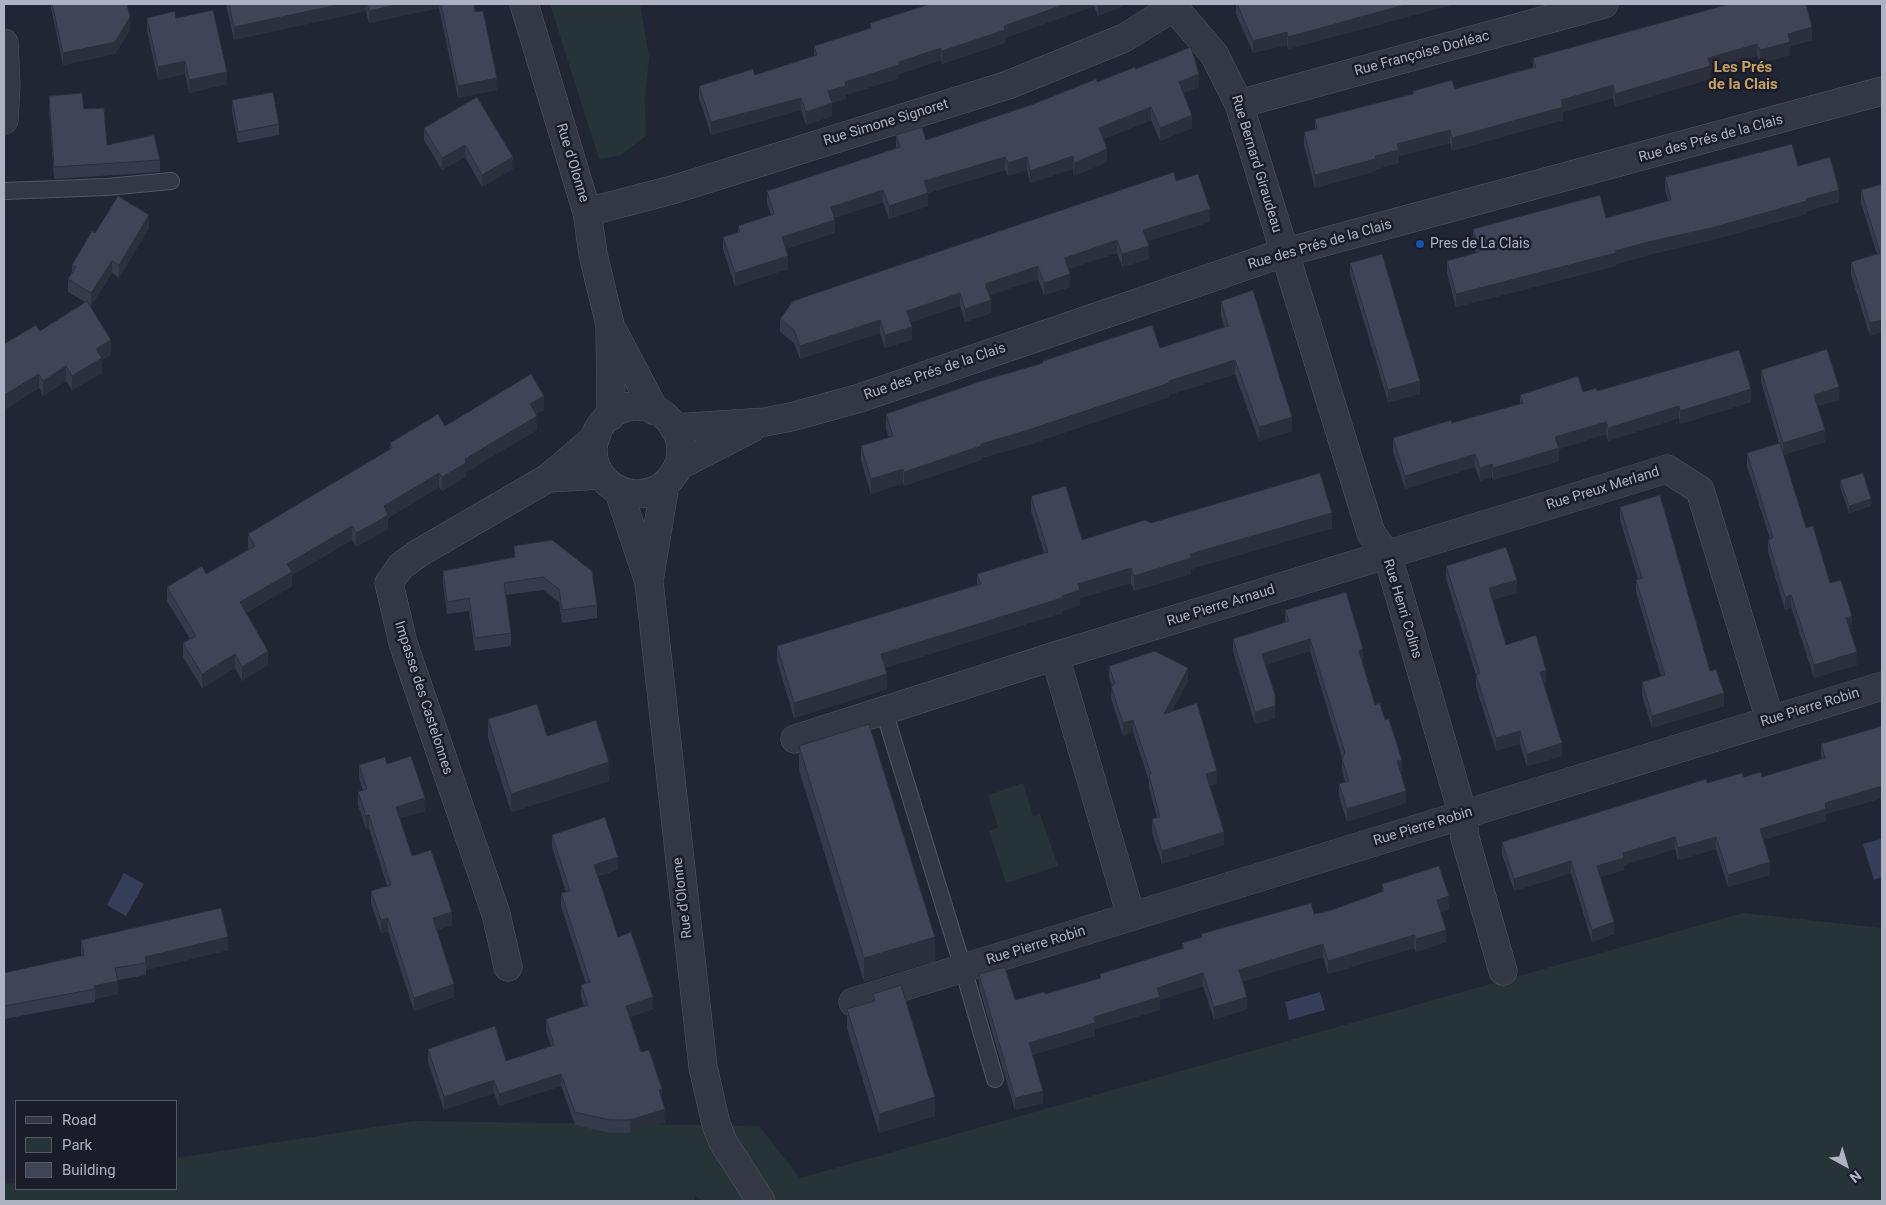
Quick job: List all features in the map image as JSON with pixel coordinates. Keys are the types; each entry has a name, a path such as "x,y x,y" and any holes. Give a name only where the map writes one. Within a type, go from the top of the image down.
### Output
{"street":[{"name":"Rue d'Olonne","path":"524,4 587,212 593,254 610,325 681,447 671,475 649,582"},
{"name":"Rue Françoise Dorléac","path":"1240,104 1604,4"},
{"name":"Rue Simone Signoret","path":"587,212 672,190 1008,85 1124,38 1172,5"},
{"name":"Rue Bernard Giraudeau","path":"1172,5 1214,54 1240,104 1284,254"},
{"path":"4,43 6,86 4,120"},
{"name":"Rue des Prés de la Clais","path":"665,419 765,422 791,418 860,398 1284,254 1882,91"},
{"name":"Rue Henri Colins","path":"1284,254 1371,533 1387,556 1462,815 1465,838 1503,971"},
{"name":"Rue d'Olonne","path":"610,325 603,427 594,446 594,461 609,482 649,582 703,1067 716,1124 723,1142 761,1201"},
{"path":"603,427 619,410 633,406 665,419"},
{"name":"Rue des Prés de la Clais","path":"671,475 765,422"},
{"name":"Impasse des Castelonnes","path":"508,967 496,914 403,643 389,583 401,566 419,553 548,478 603,427"},
{"name":"Rue Preux Merland","path":"1387,556 1667,469 1700,490 1770,720"},
{"path":"609,482 639,494 653,491 671,475"},
{"name":"Impasse des Castelonnes","path":"548,478 609,482"},
{"name":"Rue Pierre Arnaud","path":"795,739 1055,656 1387,556"},
{"path":"1055,656 1131,916"},
{"name":"Rue Pierre Robin","path":"853,1002 1882,686"}],"lane":[{"path":"4,191 107,187 171,181"},
{"path":"884,711 964,968 995,1078"}],"green space":[{"path":"550,4 640,4 649,57 645,99 646,136 619,156 599,159"},
{"path":"1023,783 1033,816 1040,814 1058,866 1006,883 989,831 998,827 988,795"},
{"path":"1743,913 1882,928 1882,1201 703,1201 694,1195 694,1201 4,1201 4,1177 6,1184 15,1183 15,1190 178,1190 178,1158 414,1121 759,1126 800,1178"}],"water":[{"path":"1881,839 1882,877 1874,880 1863,844"},
{"path":"124,873 144,884 126,916 107,905"},
{"path":"1320,992 1325,1010 1289,1020 1285,1002"}],"building":[{"path":"52,4 127,4 130,17 115,42 63,53"},
{"path":"229,4 342,4 234,27"},
{"path":"367,4 400,4 369,11"},
{"path":"441,4 474,4 475,12 483,11 497,78 458,86"},
{"path":"930,4 1066,4 1004,26 1005,30 942,51 941,48 899,62 899,65 845,82 846,86 828,91 832,103 806,112 801,98 711,122 699,86 753,69 755,75 817,55 814,46 871,28 870,23"},
{"path":"1237,4 1408,4 1288,37 1287,32 1253,41"},
{"path":"1729,4 1806,4 1812,27 1788,34 1790,42 1760,50 1757,44 1708,58 1710,66 1615,94 1613,85 1561,100 1563,107 1452,138 1450,130 1397,144 1399,150 1375,156 1376,159 1315,175 1304,132 1317,129 1315,119 1413,94 1413,91 1452,80 1455,89 1536,67 1533,58"},
{"path":"213,10 227,72 189,80 185,61 158,67 147,18 175,11 176,18"},
{"path":"1191,47 1199,74 1179,82 1192,115 1160,128 1151,107 1099,128 1107,149 1074,163 1073,156 1030,171 1027,157 1008,163 1005,157 924,181 928,193 889,206 883,190 831,207 835,220 782,237 788,256 735,273 723,237 740,232 738,226 774,214 767,191 900,147 896,135 922,127 926,140 1031,105 1096,79 1097,82 1135,67 1136,69"},
{"path":"273,92 279,124 238,132 232,100"},
{"path":"82,93 84,109 104,108 107,145 154,135 160,160 54,167 49,96"},
{"path":"477,97 513,157 482,175 465,145 442,158 424,128"},
{"path":"1792,144 1798,166 1830,157 1839,190 1711,228 1648,242 1615,251 1616,253 1456,294 1447,261 1479,252 1473,229 1600,195 1606,218 1671,200 1665,177"},
{"path":"1174,172 1176,181 1198,174 1210,209 1143,230 1149,246 1122,254 1117,240 1065,258 1070,274 1044,283 1038,266 985,284 991,300 965,309 960,293 907,311 912,327 885,335 880,320 800,346 794,330 780,319 793,301"},
{"path":"1882,184 1882,320 1870,323 1851,262 1880,253 1861,190"},
{"path":"118,196 149,215 119,265 112,261 91,293 68,279 76,267 72,265 92,231 95,233"},
{"path":"1382,254 1420,381 1388,390 1350,263"},
{"path":"1253,290 1292,417 1259,427 1235,360 981,444 981,446 904,472 903,469 871,479 861,446 893,436 886,414 1152,325 1160,348 1228,326 1221,301"},
{"path":"87,301 111,340 96,349 102,358 72,376 66,366 43,381 39,374 4,395 4,344 36,325 40,331"},
{"path":"1827,349 1839,387 1814,395 1825,430 1783,443 1761,370"},
{"path":"1739,350 1751,389 1680,411 1679,406 1608,428 1606,422 1555,437 1559,448 1493,468 1492,464 1480,468 1475,454 1405,476 1393,438 1451,420 1452,423 1523,403 1520,395 1578,376 1583,392 1596,388 1597,391"},
{"path":"531,374 544,396 530,404 537,416 465,459 466,463 442,477 439,473 384,506 388,515 373,524 356,533 352,526 287,564 292,572 240,602 268,651 242,667 235,654 202,674 183,643 196,636 167,587 202,566 206,574 255,546 248,534 392,448 390,443 438,414 445,426"},
{"path":"1780,443 1806,528 1813,526 1830,583 1841,580 1852,616 1846,618 1857,652 1814,665 1791,595 1785,597 1768,540 1773,538 1747,453"},
{"path":"1320,473 1332,513 1190,554 1191,558 1134,576 1131,568 1078,584 1080,590 1062,596 1062,598 881,654 887,674 794,703 777,646 981,584 977,574 1048,552 1031,496 1066,486 1082,540 1145,520 1151,523"},
{"path":"1863,473 1871,499 1849,506 1840,480"},
{"path":"1660,495 1710,671 1716,669 1724,693 1652,716 1642,682 1665,675 1636,580 1642,578 1620,507"},
{"path":"552,540 592,571 597,605 562,610 559,589 543,577 504,583 511,633 475,638 469,598 447,602 443,571 515,557 514,546"},
{"path":"1506,547 1517,580 1489,588 1506,645 1536,635 1546,670 1540,672 1562,743 1527,754 1520,731 1496,738 1476,675 1480,673 1446,566"},
{"path":"1346,592 1363,649 1359,651 1375,705 1380,703 1385,720 1389,719 1402,760 1397,761 1406,791 1347,809 1339,784 1349,781 1342,759 1345,753 1310,639 1262,654 1275,695 1275,706 1255,712 1233,639 1289,621 1285,610"},
{"path":"1155,651 1188,668 1164,714 1197,703 1217,771 1206,774 1224,832 1162,851 1152,819 1160,817 1149,775 1151,774 1133,720 1123,723 1111,686 1115,684 1109,666"},
{"path":"537,704 547,736 596,720 609,762 511,794 488,719"},
{"path":"869,724 935,937 864,958 799,746"},
{"path":"1882,726 1882,786 1825,803 1826,809 1760,829 1770,862 1728,875 1716,837 1678,848 1675,837 1623,853 1624,858 1597,866 1614,922 1592,930 1571,861 1514,879 1502,842 1706,779 1707,783 1742,773 1744,777 1761,772 1762,777 1825,758 1821,744"},
{"path":"411,756 425,798 396,807 412,856 431,850 452,912 433,918 454,984 414,998 388,918 381,920 371,891 391,885 369,815 366,816 358,792 367,789 359,765 385,757 387,764"},
{"path":"605,817 618,857 594,865 618,937 631,932 653,997 626,1006 641,1052 649,1050 662,1089 659,1090 665,1109 630,1120 610,1120 575,1112 561,1074 499,1094 494,1080 444,1097 428,1049 495,1026 506,1061 554,1045 546,1019 588,1005 581,985 590,982 561,893 570,891 552,835"},
{"path":"1439,866 1449,896 1437,900 1446,930 1416,939 1414,935 1328,961 1323,944 1239,970 1247,997 1214,1007 1203,973 1157,988 1160,997 1094,1017 1095,1023 1029,1043 1043,1091 1015,1098 979,974 1005,967 1015,1000 1044,992 1045,994 1101,978 1100,974 1184,948 1182,943 1202,937 1201,934 1311,903 1314,914 1329,911 1384,891 1382,884"},
{"path":"221,908 228,937 145,957 146,963 115,968 118,981 94,986 95,989 4,1006 4,973 84,955 81,940"},
{"path":"901,985 935,1097 879,1114 847,1009 875,1001 873,994"}],"place":[{"name":"Pres de La Clais","path":"1420,244"}],"district":[{"name":"Les Prés de la Clais","path":"1743,76"}]}
